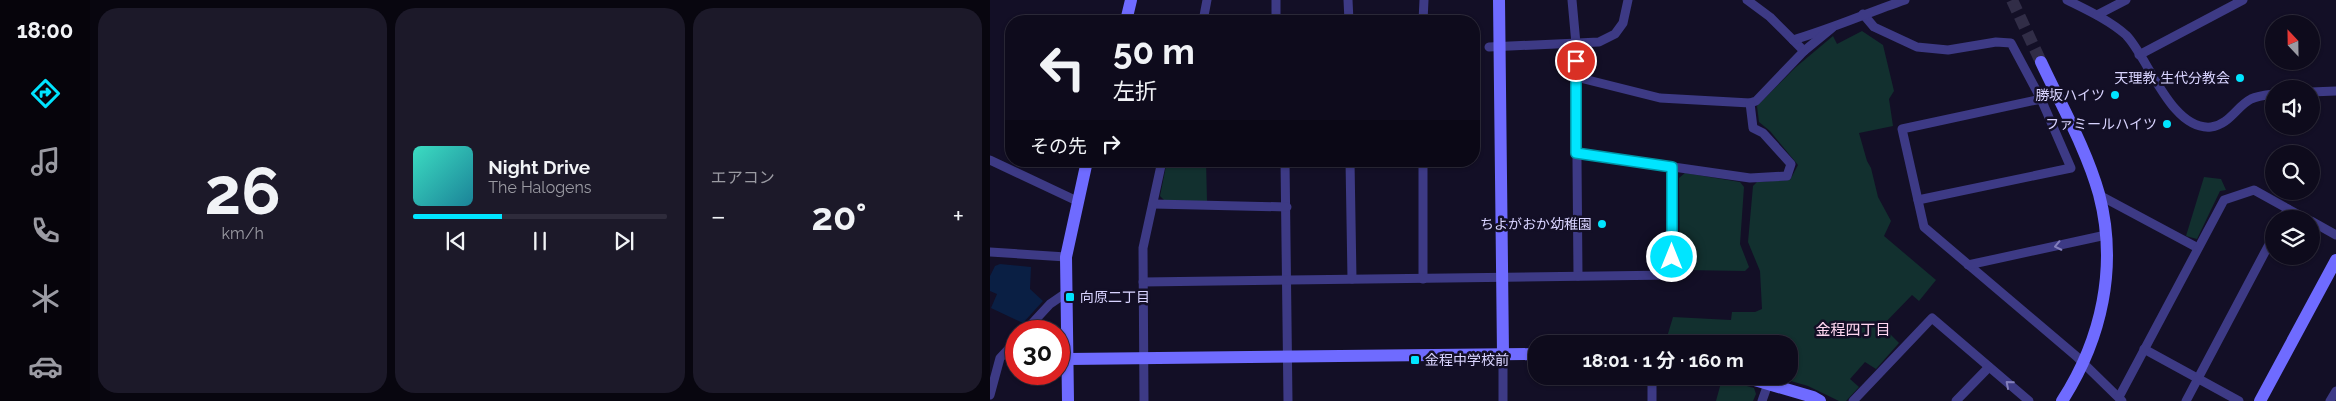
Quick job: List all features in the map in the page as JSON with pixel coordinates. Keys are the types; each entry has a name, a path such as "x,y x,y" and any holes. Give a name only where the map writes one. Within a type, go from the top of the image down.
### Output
{"street":[{"path":"1127,15 1131,0"},
{"path":"1204,15 1207,0"},
{"path":"1276,0 1276,15"},
{"path":"1348,0 1348,15"},
{"path":"1423,15 1424,0"},
{"path":"1499,0 1494,47 1503,401"},
{"path":"1572,0 1576,44 1578,276"},
{"path":"1494,47 1599,42 1615,34 1624,23 1628,0"},
{"path":"1747,0 1770,17 1804,51"},
{"path":"1793,40 1832,28 1863,14 1905,0"},
{"path":"2067,0 2097,15 2126,36 2162,93 2180,113 2193,123 2204,126 2216,126 2234,116 2250,99 2265,96"},
{"path":"2097,15 2126,0"},
{"path":"2138,55 2243,0"},
{"path":"1863,14 1874,27 1917,47 1948,50 1996,42 2011,43 2016,49 2041,99 2071,168 1918,200"},
{"path":"1576,77 1660,98 1750,103 1756,100 1804,51 1832,28"},
{"path":"2040,62 2086,158 2099,195 2106,235 2107,266 2099,323 2084,363 2062,401"},
{"path":"2320,92 2336,91"},
{"path":"2041,99 1902,129 1924,227 2084,363 2120,399 2144,349 2224,200 2254,190 2288,209"},
{"path":"1576,153 1750,178 1787,176 1791,164 1763,133 1753,128 1750,103"},
{"path":"990,160 1077,201"},
{"path":"1067,320 1066,257 1086,167"},
{"path":"1144,401 1143,248 1161,167"},
{"path":"1286,167 1288,401"},
{"path":"1350,167 1352,279"},
{"path":"1423,167 1423,279"},
{"path":"1143,282 1672,275 1672,167"},
{"path":"2099,195 2198,248"},
{"path":"1153,204 1287,207"},
{"path":"2320,226 2336,235"},
{"path":"1968,265 2106,235"},
{"path":"2186,401 2265,252"},
{"path":"990,253 1066,257"},
{"path":"2260,401 2336,260"},
{"path":"1035,320 1050,304 1066,293"},
{"path":"1853,401 1932,318 2028,401"},
{"path":"2144,349 2239,401"},
{"path":"990,395 1000,358 1005,352"},
{"path":"1070,359 1528,354"},
{"path":"1956,401 1989,367"},
{"path":"1068,385 1068,401"},
{"path":"1652,385 1652,401"},
{"path":"1762,401 1768,385"},
{"path":"1771,385 1820,401"},
{"path":"2330,401 2336,391"}],"green space":[{"path":"1862,31 1883,45 1894,91 1889,99 1893,126 1859,133 1867,161 1871,168 1878,197 1891,221 1884,236 1936,280 1919,301 1912,295 1882,326 1899,343 1876,369 1865,362 1850,379 1859,387 1846,401 1839,401 1798,383 1798,335 1668,335 1673,317 1731,320 1732,312 1755,312 1762,309 1760,271 1748,242 1753,186 1757,182 1790,180 1798,165 1770,131 1759,122 1757,106 1796,67 1833,36 1837,44"},
{"path":"1166,167 1206,167 1207,201 1165,201 1160,196"},
{"path":"1685,173 1740,182 1744,187 1740,244 1749,267 1745,271 1684,270 1680,266 1679,178"},
{"path":"2204,177 2221,179 2226,190 2220,191 2197,239 2186,236"},
{"path":"1720,385 1743,385 1754,388 1756,394 1753,401 1716,401"}],"water":[{"path":"1000,264 1031,267 1030,289 1043,301 1026,320 1017,320 991,308 997,294 990,291 990,276 995,266"}],"tunnel":[{"path":"2012,0 2041,62"}],"place":[{"name":"天理教 生代分教会","path":"2240,78"},
{"name":"勝坂ハイツ","path":"2115,95"},
{"name":"ファミールハイツ","path":"2167,124"},
{"name":"ちよがおか幼稚園","path":"1602,224"},
{"name":"向原二丁目","path":"1070,297"},
{"name":"金程中学校前","path":"1415,360"}],"district":[{"name":"金程四丁目","path":"1853,330"}],"route":[{"path":"1576,61 1576,153 1672,167 1672,257"}]}
